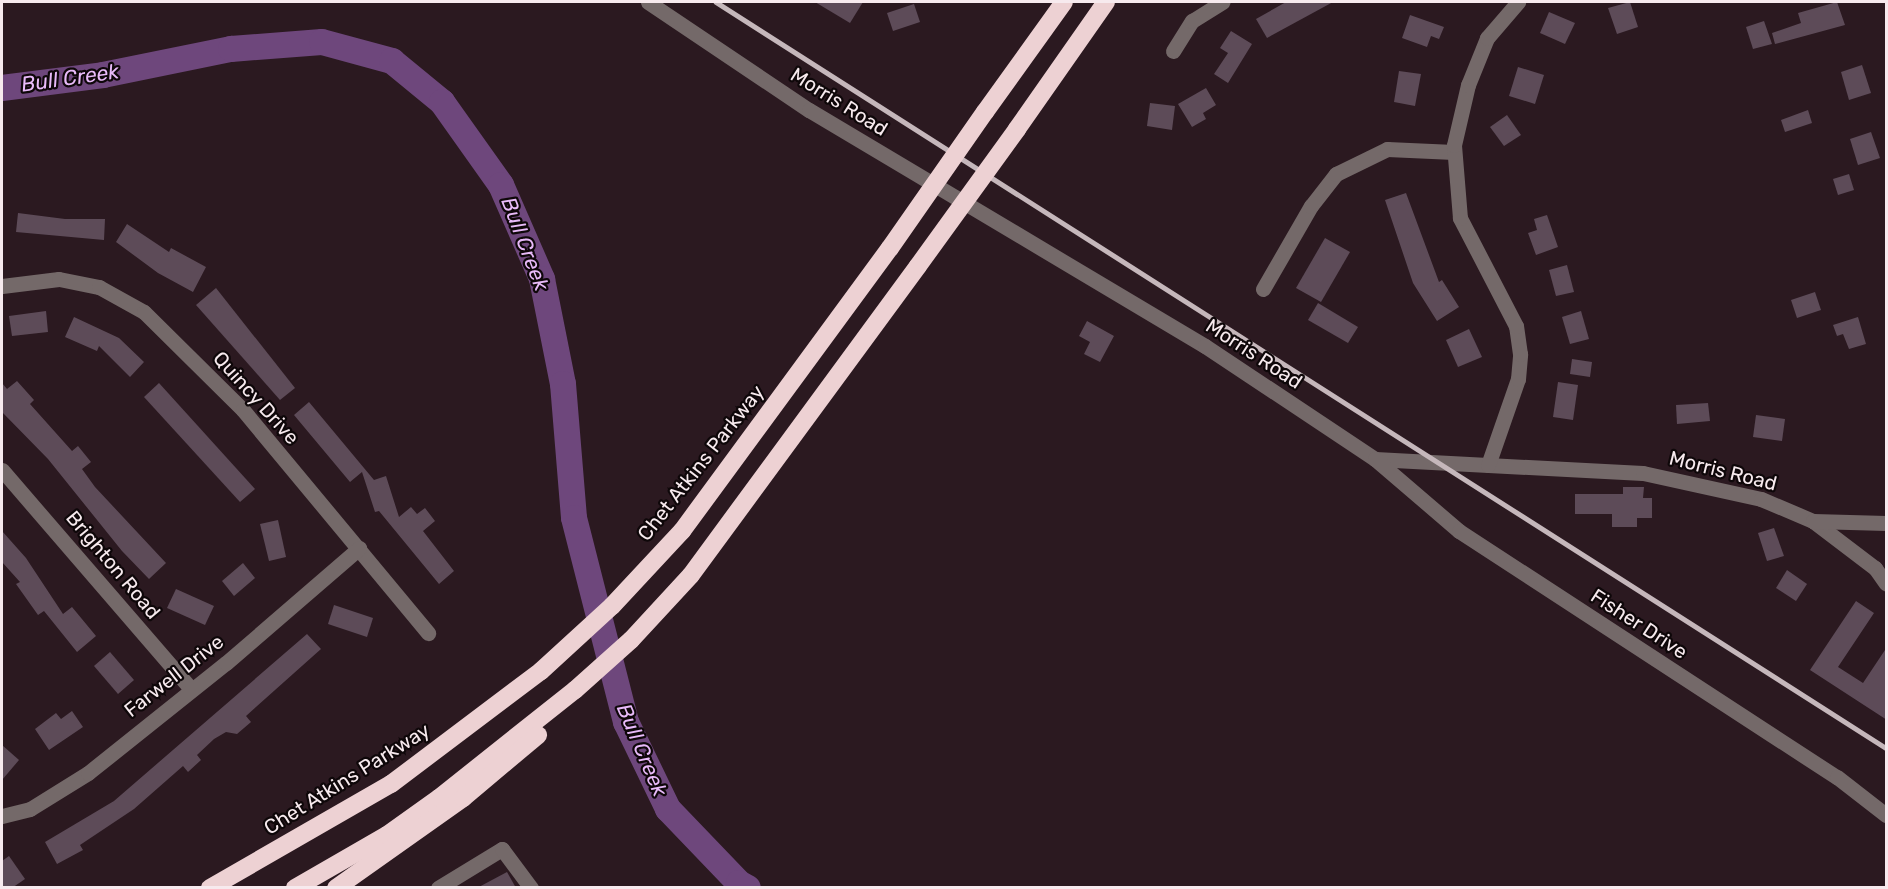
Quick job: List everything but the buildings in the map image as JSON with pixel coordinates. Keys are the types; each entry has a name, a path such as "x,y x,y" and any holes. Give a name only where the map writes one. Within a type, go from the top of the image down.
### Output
{"highway":[{"name":"Chet Atkins Parkway","path":"210,888 391,784 524,685 612,606 682,531 890,248 1064,2"},
{"path":"336,888 464,798 631,639 691,575 918,266 1106,2"},
{"path":"296,888 387,835 533,732"}],"street":[{"name":"Morris Road","path":"648,2 808,110 1205,346 1375,459 1643,473 1761,498 1814,521 1875,568 1887,584"},
{"path":"1173,51 1192,21 1223,2"},
{"path":"1488,465 1518,379 1520,354 1516,326 1460,218 1454,152 1468,85 1487,38 1518,2"},
{"path":"1263,289 1311,206 1336,174 1387,149 1454,152"},
{"name":"Quincy Drive","path":"2,286 59,279 99,287 144,312 243,410 428,633"},
{"name":"Fisher Drive","path":"1375,459 1459,531 1837,777 1887,815"},
{"name":"Brighton Road","path":"2,470 191,689"},
{"path":"1814,521 1887,523"},
{"name":"Farwell Drive","path":"2,816 30,808 88,773 359,548"},
{"path":"438,888 502,849 531,888"}],"waterway":[{"name":"Bull Creek","path":"2,88 103,75 231,49 322,42 392,61 442,102 501,185 542,279 563,384 574,518 626,722 668,809 739,883 748,888"}],"railway":[{"path":"716,2 1886,748"}]}
